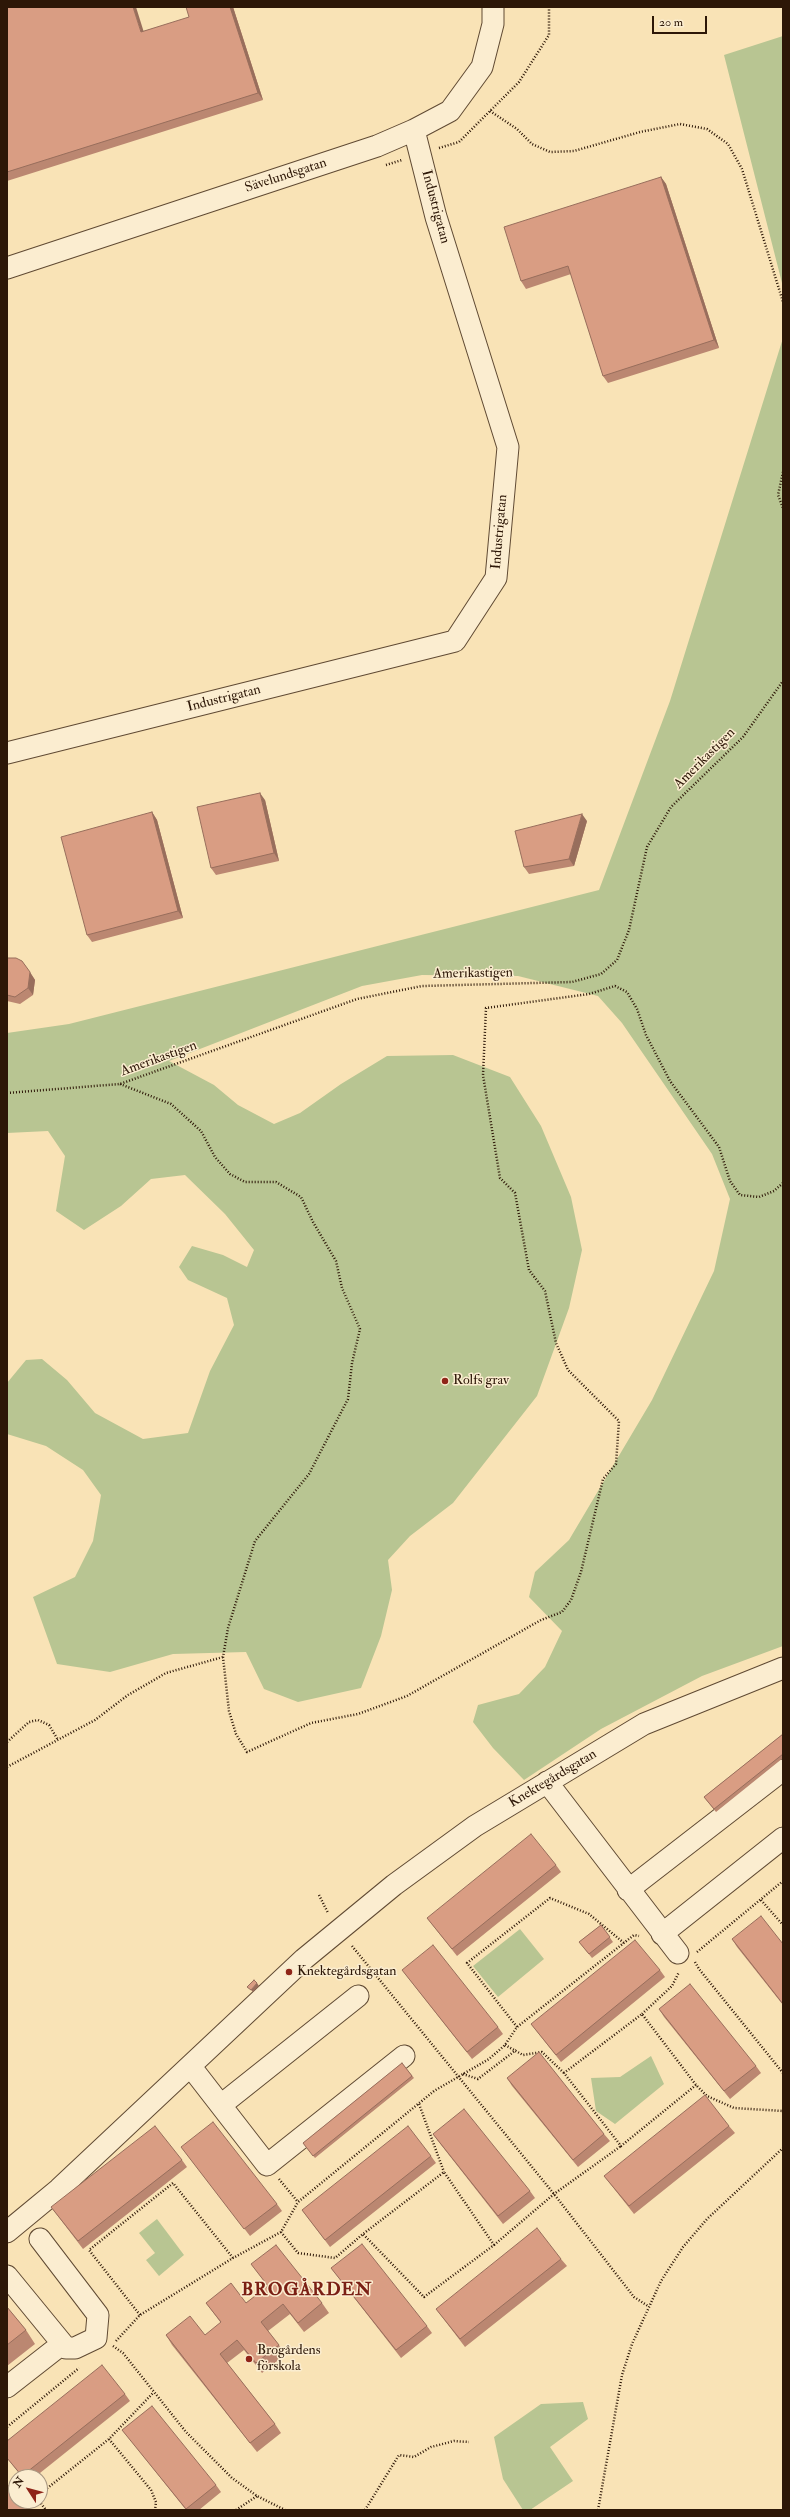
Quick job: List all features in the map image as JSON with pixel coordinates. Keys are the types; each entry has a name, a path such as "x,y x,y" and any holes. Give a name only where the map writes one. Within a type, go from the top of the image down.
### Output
{"street":[{"name":"Sävelundsgatan","path":"7,268 377,146 414,130 450,111 482,67 493,24 493,7"},
{"name":"Industrigatan","path":"7,753 455,641 496,578 508,447 436,217 414,130"},
{"name":"Knektegårdsgatan","path":"7,2232 59,2189 191,2067 304,1959 394,1885 474,1826 644,1724 783,1668"},
{"path":"628,1890 783,1770"},
{"path":"548,1782 662,1934 679,1960"},
{"path":"662,1934 783,1838"},
{"path":"221,2105 358,1996"},
{"path":"191,2067 267,2165 404,2056"},
{"path":"7,2276 66,2348 75,2348 96,2338 98,2315 40,2239"},
{"path":"7,2387 62,2344"}],"path":[{"path":"490,111 517,129 532,144 550,152 574,151 640,132 680,124 707,129 728,144 742,169 783,302"},
{"path":"783,472 778,495 783,508"},
{"name":"Amerikastigen","path":"7,1093 120,1084 357,999 422,986 572,982 601,974 617,960 629,930 647,847 671,808 743,737 783,681"},
{"path":"120,1084 171,1104 201,1131 215,1157 230,1174 245,1182 276,1182 302,1197 313,1222 336,1261 342,1288 360,1329 352,1362 348,1399 309,1474 255,1541 228,1628 223,1657 230,1711 236,1734 247,1752 311,1723 358,1714 407,1696 541,1620 562,1612 571,1600 581,1572 603,1479 616,1464 619,1421 568,1370 556,1343 545,1291 528,1270 515,1193 500,1178 484,1075 486,1008 589,994 615,986 627,992 637,1009 646,1035 670,1081 719,1147 730,1181 740,1195 759,1197 774,1191 783,1183"},
{"path":"7,1767 95,1720 128,1695 166,1673 223,1657"},
{"path":"7,1742 29,1722 38,1720 49,1725 58,1740"},
{"path":"783,1881 692,1956 699,1969 783,2072"},
{"path":"319,1895 331,1919"},
{"path":"517,2026 467,1962 550,1898 589,1914 624,1943"},
{"path":"761,1900 783,1925"},
{"path":"285,2510 257,2496 232,2478 207,2454 154,2393 123,2354 112,2346 140,2315 232,2258 281,2232 298,2202 419,2104 458,2075 463,2074 489,2059 504,2045 517,2026 634,1935 641,1937"},
{"path":"352,1946 554,2194 634,2297 648,2306"},
{"path":"564,2073 642,2014 672,1986 679,1960"},
{"path":"642,2014 696,2085 707,2096 734,2108 783,2111"},
{"path":"504,2045 524,2055 542,2052 564,2073 621,2146"},
{"path":"463,2074 478,2079 516,2050"},
{"path":"363,2234 424,2297 494,2245 554,2194 621,2146 696,2085"},
{"path":"419,2104 444,2172 494,2245"},
{"path":"598,2510 622,2375 632,2344 648,2306 661,2281 683,2247 707,2218 783,2148"},
{"path":"267,2165 298,2202"},
{"path":"281,2232 298,2253 335,2258 363,2234 444,2172"},
{"path":"140,2315 89,2250 173,2183 232,2258"},
{"path":"7,2427 86,2363"},
{"path":"48,2488 109,2439 154,2393"},
{"path":"109,2439 152,2490 156,2502 155,2510"},
{"path":"365,2510 399,2455 414,2457 431,2447 454,2441 469,2442"},
{"path":"236,2510 257,2496"}],"green space":[{"path":"783,36 783,287 724,55"},
{"path":"783,338 783,1646 702,1676 601,1729 524,1780 493,1748 473,1722 478,1705 519,1694 545,1667 562,1631 529,1597 535,1572 569,1540 652,1400 714,1271 730,1199 712,1154 622,1023 598,996 518,976 422,975 362,986 169,1061 214,1085 238,1105 274,1124 300,1113 341,1084 387,1056 453,1055 510,1077 541,1126 571,1197 582,1250 569,1308 537,1396 453,1503 410,1536 388,1560 392,1590 381,1636 361,1688 298,1702 264,1689 246,1652 173,1654 110,1672 57,1664 33,1597 75,1577 93,1541 101,1495 83,1470 46,1446 7,1434 7,1383 26,1360 42,1359 67,1380 95,1413 143,1439 188,1433 210,1371 234,1325 227,1298 188,1280 179,1267 192,1246 223,1255 247,1267 254,1250 225,1214 185,1175 151,1179 121,1206 84,1230 56,1211 65,1156 48,1131 7,1133 7,1033 69,1024 599,890 670,701"},
{"path":"520,1929 544,1959 498,1997 473,1966"},
{"path":"651,2056 664,2084 615,2124 596,2111 591,2078 620,2077"},
{"path":"157,2219 184,2255 159,2276 146,2260 155,2253 139,2233"},
{"path":"583,2402 588,2419 550,2447 573,2481 530,2510 523,2510 503,2479 494,2437 541,2404"}],"building":[{"path":"7,7 133,7 141,32 189,17 186,7 230,7 258,93 7,172"},
{"path":"661,177 714,340 603,376 568,266 521,281 504,227"},
{"path":"260,793 274,853 211,868 197,807"},
{"path":"152,812 178,911 87,935 61,837"},
{"path":"582,814 569,859 524,867 515,831"},
{"path":"7,958 16,958 22,961 30,972 28,988 15,997 7,995"},
{"path":"783,1734 783,1754 714,1809 704,1797"},
{"path":"531,1834 556,1865 452,1949 427,1918"},
{"path":"761,1916 783,1944 783,2004 732,1939"},
{"path":"601,1925 610,1937 589,1954 579,1942"},
{"path":"635,1940 660,1970 556,2055 531,2024"},
{"path":"433,1945 498,2027 467,2052 402,1970"},
{"path":"254,1980 257,1983 251,1990 247,1987"},
{"path":"690,1984 756,2066 724,2091 659,2009"},
{"path":"539,2052 604,2134 573,2160 507,2078"},
{"path":"402,2063 412,2076 313,2156 303,2143"},
{"path":"705,2095 729,2126 629,2206 604,2176"},
{"path":"464,2109 530,2191 498,2216 433,2134"},
{"path":"213,2122 277,2204 244,2229 181,2147"},
{"path":"155,2126 182,2160 78,2241 51,2207"},
{"path":"408,2126 431,2156 325,2240 302,2210"},
{"path":"537,2228 561,2259 460,2339 436,2309"},
{"path":"362,2244 427,2326 396,2350 331,2268"},
{"path":"276,2245 322,2303 298,2323 283,2304 261,2322 279,2345 256,2363 237,2340 220,2354 275,2424 250,2443 166,2335 190,2316 205,2335 221,2322 206,2303 231,2283 246,2303 268,2286 251,2264"},
{"path":"7,2307 26,2330 7,2345"},
{"path":"102,2365 125,2394 31,2469 16,2469 7,2458 7,2441"},
{"path":"152,2406 216,2485 186,2509 122,2430"},
{"path":"7,2484 8,2509 28,2510 7,2510"}],"place":[{"name":"Rolfs grav","path":"445,1381"},
{"name":"Knektegårdsgatan","path":"289,1972"},
{"name":"Brogårdens förskola","path":"249,2359"}],"district":[{"name":"BROGÅRDEN","path":"307,2291"}]}
